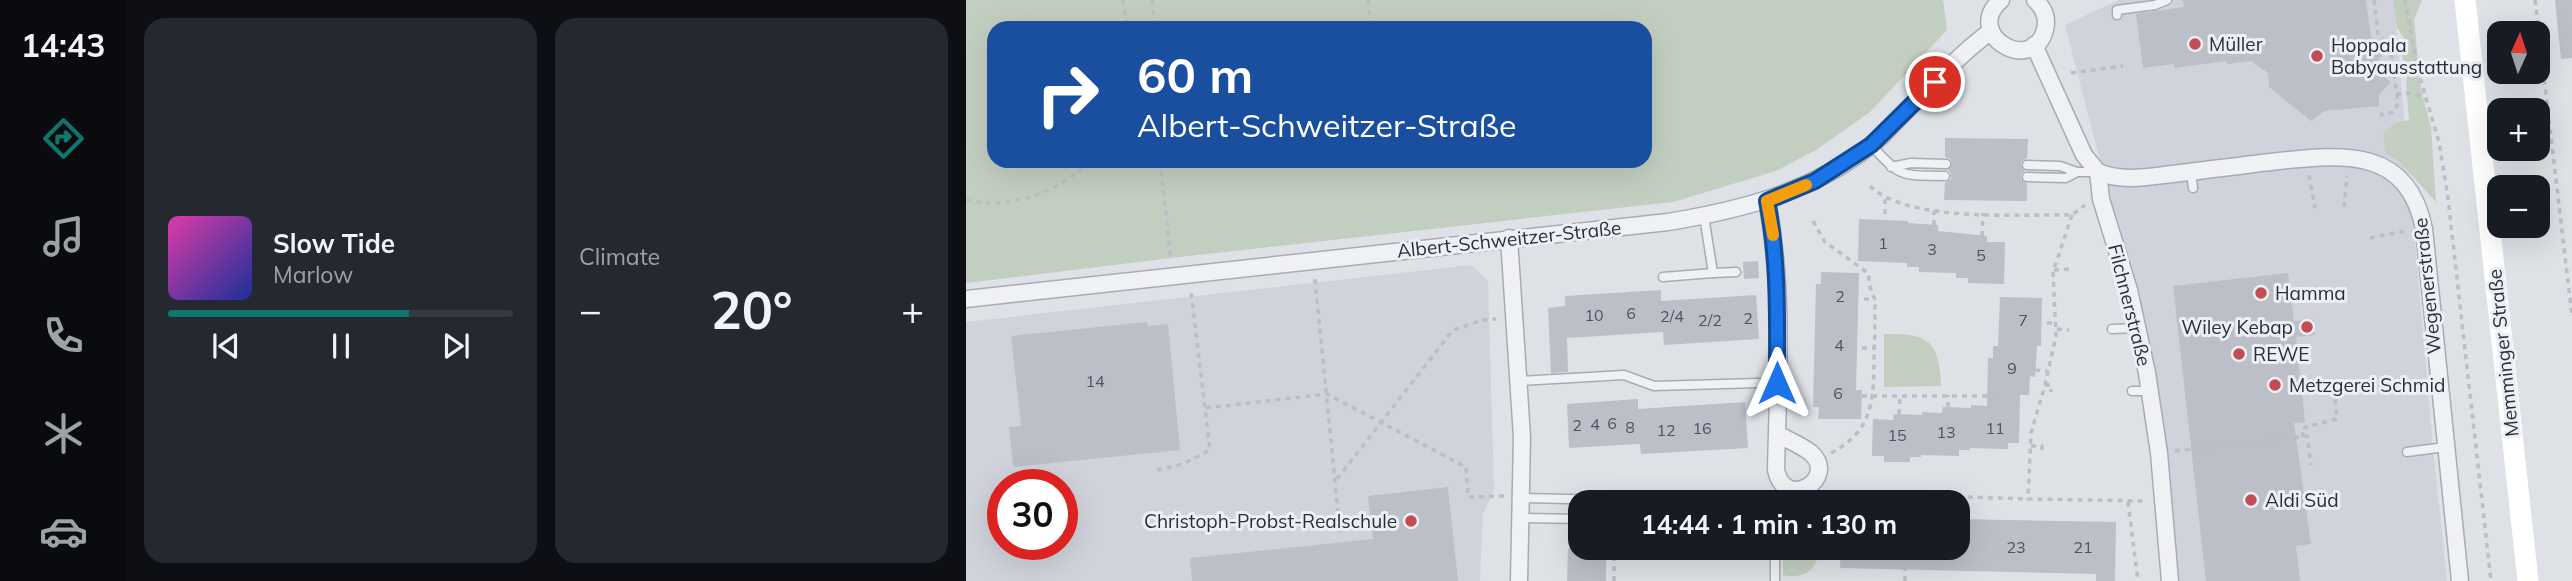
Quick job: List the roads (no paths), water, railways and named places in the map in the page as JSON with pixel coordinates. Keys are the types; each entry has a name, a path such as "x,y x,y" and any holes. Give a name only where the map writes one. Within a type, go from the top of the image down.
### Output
{"main road":[{"name":"Memminger Straße","path":"2465,0 2528,581"}],"street":[{"path":"2001,0 1992,11 1992,31 1997,41 2008,48 2022,50 2034,45 2043,35 2046,21 2040,1"},
{"name":"Albert-Schweitzer-Straße","path":"966,299 1704,216 1767,201 1815,181 1871,145 1992,31"},
{"name":"Filchnerstraße","path":"2034,45 2084,155 2098,172 2115,267 2137,328 2150,391 2153,453 2164,499 2170,581"},
{"name":"Wegenerstraße","path":"2098,172 2128,178 2192,180 2255,157 2341,156 2377,164 2393,173 2408,187 2421,213 2424,229 2432,384 2445,447 2460,581"},
{"path":"1767,201 1773,235 1777,295 1776,470 1786,487 1799,490 1811,485 1818,473 1816,460 1806,450 1777,434"},
{"path":"1509,239 1520,381 1523,498 1519,581"}],"lane":[{"path":"2117,15 2117,10 2155,5 2167,0"},
{"path":"1871,145 1902,175 1945,176"},
{"path":"1891,167 1911,163 1945,164"},
{"path":"2027,165 2060,166 2077,172 2098,172"},
{"path":"2027,177 2066,178 2077,172"},
{"path":"1704,216 1713,273"},
{"path":"1663,277 1736,272"},
{"path":"2112,329 2137,328"},
{"path":"1520,381 1624,375 1654,386 1758,383"},
{"path":"2132,391 2150,391"},
{"path":"2407,452 2445,447"},
{"path":"1523,498 1568,499"},
{"path":"1522,518 1568,519"},
{"path":"1775,560 1775,581"}],"place":[{"name":"Müller","path":"2195,44"},
{"name":"Hoppala Babyausstattung","path":"2317,56"},
{"name":"Hamma","path":"2261,293"},
{"name":"Wiley Kebap","path":"2307,327"},
{"name":"REWE","path":"2239,354"},
{"name":"Metzgerei Schmid","path":"2275,385"},
{"name":"Aldi Süd","path":"2251,500"},
{"name":"Christoph-Probst-Realschule","path":"1411,521"}]}
